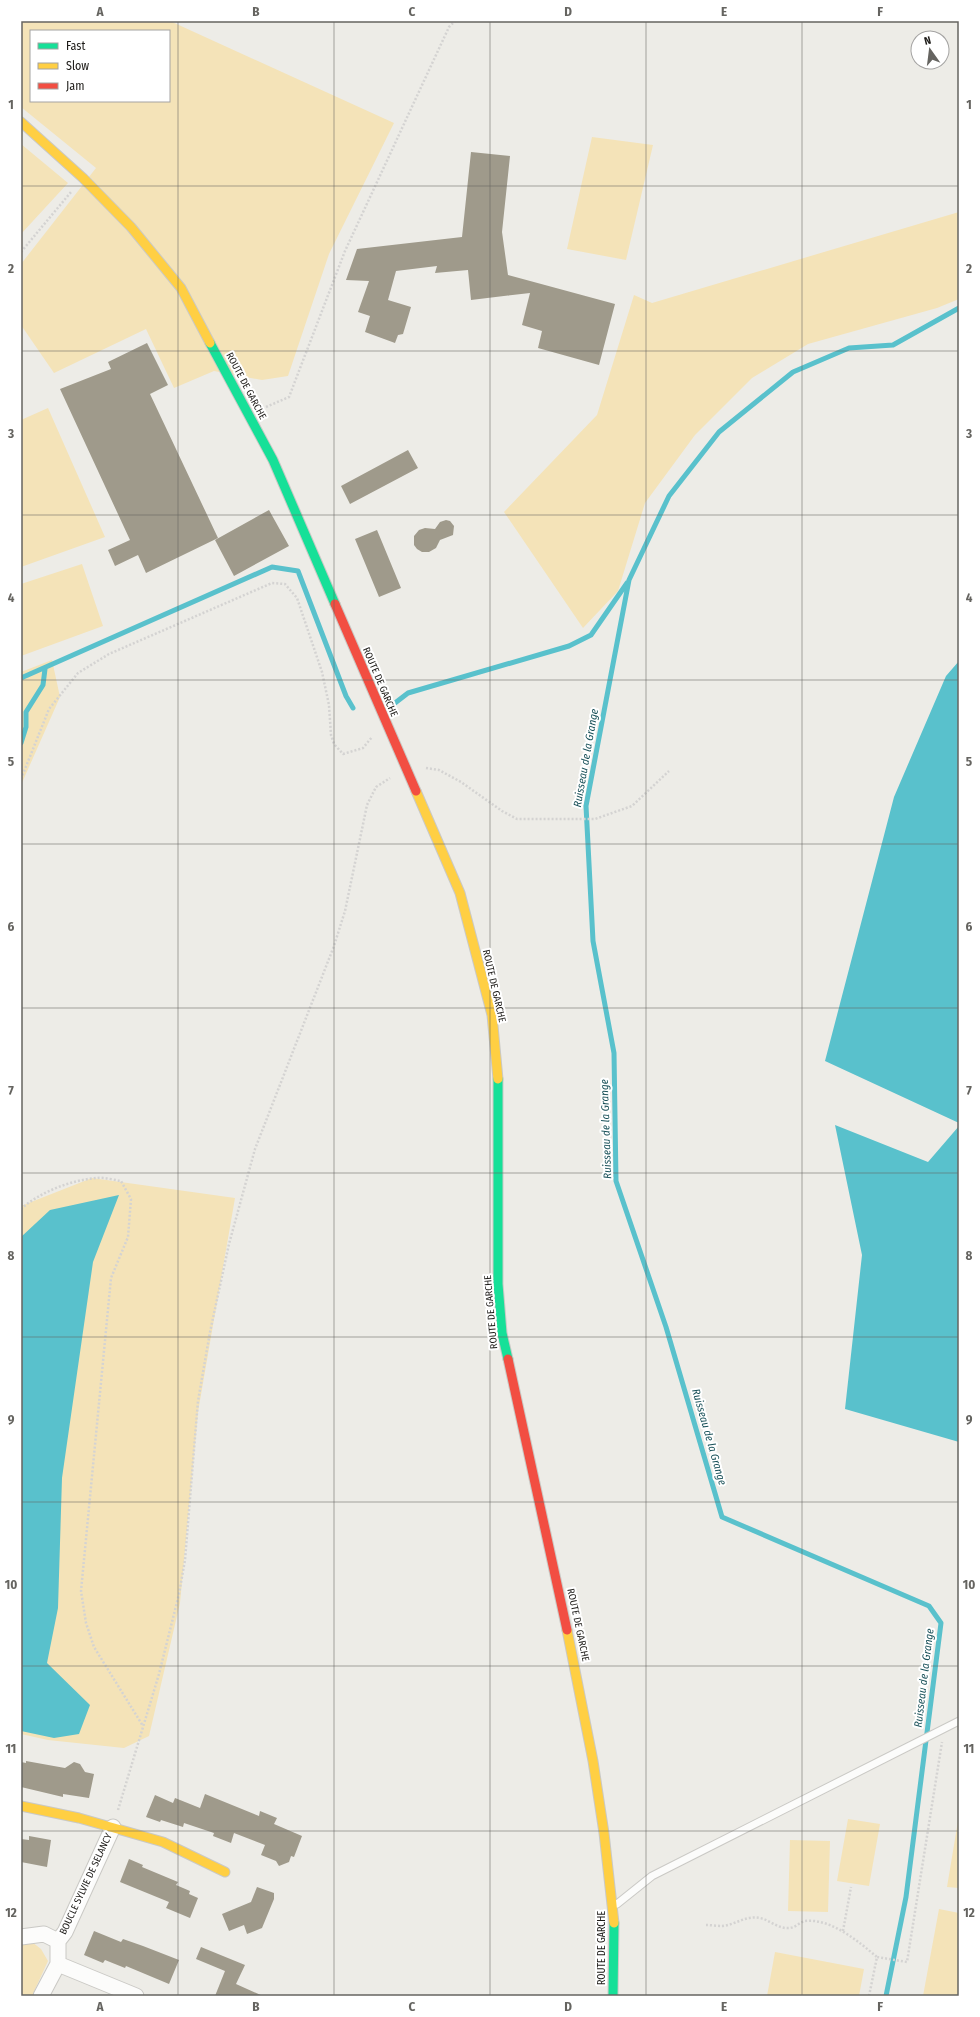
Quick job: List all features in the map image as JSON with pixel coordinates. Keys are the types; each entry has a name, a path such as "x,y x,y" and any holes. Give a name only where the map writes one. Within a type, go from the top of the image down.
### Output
{"street":[{"name":"ROUTE DE GARCHE","path":"21,122 83,178 131,226 181,288 276,467 460,893 492,1014 498,1072 498,1284 502,1333 573,1649 600,1808 613,1906 613,1996"},
{"name":"BOUCLE SYLVIE DE SELANCY","path":"21,1806 79,1818 163,1842 225,1872"},
{"name":"BOUCLE SYLVIE DE SELANCY","path":"41,1996 58,1964 58,1941 65,1932 113,1827"},
{"path":"21,1937 44,1934 58,1941"},
{"path":"58,1964 136,1996"}],"lane":[{"path":"613,1906 652,1876 959,1721"}],"path":[{"path":"249,415 288,397 345,251 389,160 420,87 449,28 454,21"},
{"path":"21,252 83,178"},
{"path":"21,779 49,709 78,672 109,654 272,583 285,584 297,598 322,672 329,705 331,735 334,744 343,754 363,748 374,735 382,715"},
{"path":"113,1827 159,1674 179,1594 185,1560 198,1401 217,1297 242,1192 255,1149 334,946 345,911 367,805 376,788 385,780 424,768 439,770 461,782 502,811 517,819 595,819 632,806 669,772"},
{"path":"21,1209 32,1199 59,1187 98,1178 121,1181 131,1198 128,1237 111,1278 81,1591 86,1623 94,1647 143,1726"},
{"path":"706,1925 722,1926 743,1919 760,1918 789,1928 805,1921 826,1924 843,1931 877,1958 907,1962 944,1729"},
{"path":"843,1931 851,1887"},
{"path":"869,1996 877,1958"}],"shaded area":[{"path":"21,21 170,21 394,123 329,254 288,376 262,380 214,371 174,388 146,329 54,373 21,325 21,264 96,168 21,107"},
{"path":"592,137 653,145 626,260 567,249"},
{"path":"21,144 68,183 21,234"},
{"path":"959,212 959,299 937,308 808,344 752,378 695,435 645,503 618,591 583,628 504,512 597,415 634,295 652,303"},
{"path":"48,408 105,537 21,567 21,420"},
{"path":"82,564 103,626 21,656 21,584"},
{"path":"52,660 60,697 21,785 21,672"},
{"path":"92,1178 235,1198 198,1412 180,1603 149,1736 124,1748 48,1740 21,1734 21,1206"},
{"path":"959,1815 959,1888 947,1887"},
{"path":"848,1819 880,1824 869,1886 837,1881"},
{"path":"790,1840 830,1841 828,1912 788,1911"},
{"path":"939,1909 959,1913 959,1996 923,1996"},
{"path":"32,1942 41,1949 48,1961 32,1996 21,1996 21,1944"},
{"path":"775,1952 864,1969 859,1996 767,1996"}],"water":[{"path":"959,661 959,1123 825,1061 894,797 946,676"},
{"path":"835,1125 928,1162 959,1126 959,1442 845,1409 862,1255"},
{"path":"119,1195 93,1262 62,1478 58,1608 47,1663 90,1705 79,1734 54,1738 21,1731 21,1237 50,1210"}],"building":[{"path":"471,152 510,156 502,232 508,275 615,304 599,365 538,348 542,331 522,325 530,293 471,300 468,270 435,273 437,266 396,271 388,300 411,307 403,334 398,335 395,343 365,332 370,316 358,312 369,281 346,280 357,249 462,237"},
{"path":"147,343 168,385 150,394 218,538 146,573 138,555 115,566 108,550 130,540 60,389 111,369 108,362"},
{"path":"408,450 418,468 350,504 341,486"},
{"path":"269,510 289,546 234,576 215,540"},
{"path":"446,520 450,521 454,526 453,535 440,540 436,548 429,552 422,552 417,549 414,545 414,536 419,530 425,528 435,529 440,522"},
{"path":"377,530 401,588 379,597 355,539"},
{"path":"26,1761 65,1768 74,1762 80,1764 85,1772 94,1774 89,1798 63,1794 63,1797 21,1787 21,1762 26,1763"},
{"path":"205,1794 259,1816 260,1811 277,1818 274,1824 302,1836 294,1857 291,1856 289,1862 279,1866 276,1861 261,1855 265,1845 234,1833 231,1843 213,1836 214,1833 184,1823 183,1827 146,1817 155,1795 173,1803 175,1798 200,1808"},
{"path":"29,1836 51,1840 47,1867 21,1862 21,1839 29,1840"},
{"path":"129,1859 143,1865 142,1867 178,1882 176,1885 190,1891 189,1894 198,1898 190,1918 166,1908 169,1902 120,1882"},
{"path":"257,1887 274,1893 274,1899 262,1928 247,1934 244,1925 229,1931 222,1914 251,1902"},
{"path":"94,1931 121,1942 123,1939 179,1960 169,1984 126,1966 125,1968 105,1960 103,1963 84,1955"},
{"path":"201,1947 245,1965 236,1984 263,1996 215,1996 225,1971 196,1959"}],"waterway":[{"name":"Ruisseau de la Grange","path":"886,1996 906,1897 941,1623 929,1606 722,1517 666,1327 616,1181 614,1053 593,941 586,806 629,580 669,496 719,432 793,372 849,348 893,345 959,308"},
{"path":"21,678 272,567 298,571 346,696 353,708"},
{"path":"395,703 408,693 569,646 591,635 627,583"},
{"path":"21,743 26,727 26,712 43,685 45,669"}],"traffic: fast":[{"path":"210,343 273,460 335,604"},
{"path":"498,1079 498,1284 502,1333 508,1359"},
{"path":"613,1996 614,1923"}],"traffic: slow":[{"path":"21,122 83,178 131,227 181,288 210,343"},
{"path":"416,791 460,893 492,1015 498,1079"},
{"path":"567,1630 593,1761 604,1833 614,1923"},
{"path":"21,1806 79,1818 163,1842 225,1872"}],"traffic: jam":[{"path":"335,604 416,791"},
{"path":"508,1359 567,1630"}]}
